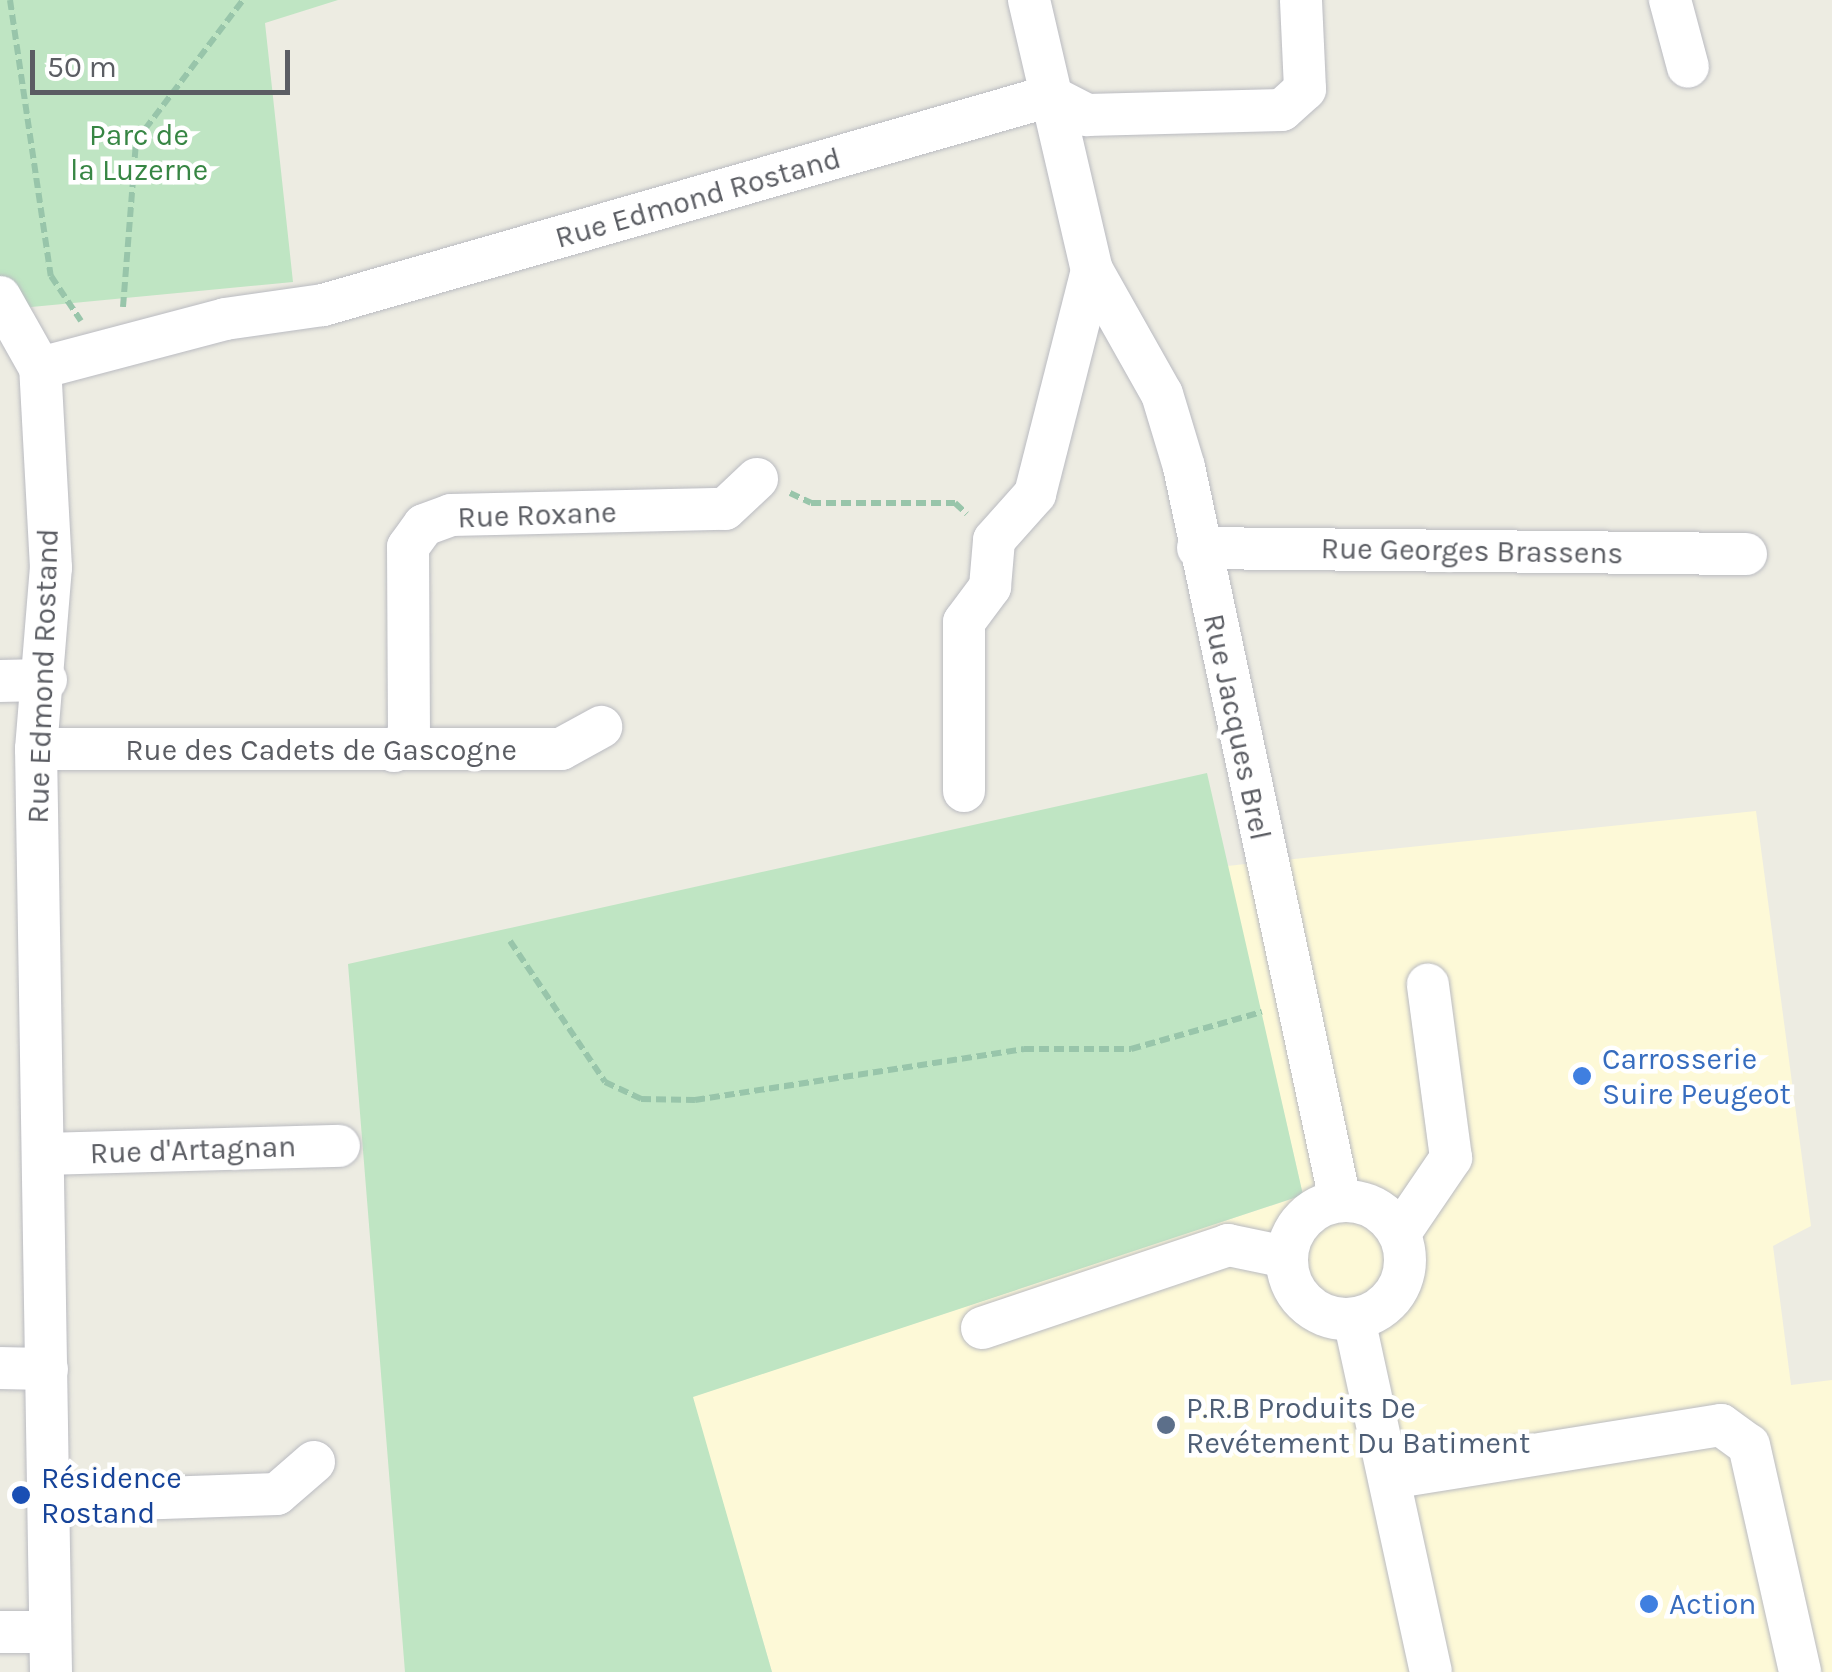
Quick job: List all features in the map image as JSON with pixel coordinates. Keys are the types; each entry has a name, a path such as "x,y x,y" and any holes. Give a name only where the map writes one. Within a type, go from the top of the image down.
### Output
{"street":[{"path":"964,791 964,622 990,586 994,540 1035,494 1092,270 1029,0"},
{"path":"1050,96 1087,115 1282,110 1305,89 1301,0"},
{"path":"1670,0 1688,67"},
{"name":"Rue Edmond Rostand","path":"50,1652 47,1154 36,750 46,680 51,568 40,368 101,338 324,306 1050,96"},
{"name":"Rue Jacques Brel","path":"1092,270 1162,394 1340,1200"},
{"path":"0,296 40,368"},
{"name":"Rue Roxane","path":"394,751 409,736 408,547 424,526 451,515 724,509 757,479"},
{"name":"Rue Georges Brassens","path":"1198,548 1746,554"},
{"path":"0,681 46,680"},
{"name":"Rue des Cadets de Gascogne","path":"36,750 561,749 601,727"},
{"path":"1400,1233 1378,1209 1340,1200 1303,1218 1286,1256 1304,1302 1354,1319 1383,1305 1402,1280 1400,1233 1451,1158 1428,985"},
{"name":"Rue d'Artagnan","path":"47,1154 339,1146"},
{"path":"982,1328 1228,1244 1286,1256"},
{"path":"1354,1319 1430,1672"},
{"path":"0,1368 46,1369"},
{"path":"1390,1478 1721,1425 1749,1446 1800,1672"},
{"path":"48,1502 277,1494 314,1462"},
{"path":"0,1632 50,1652"}],"path":[{"path":"10,0 51,276 83,324 101,338 120,320 136,141 243,0"},
{"path":"757,479 811,502 955,504 994,540"},
{"path":"510,941 605,1082 641,1099 695,1100 1024,1049 1131,1050 1296,1000"}],"shaded area":[{"path":"1756,811 1811,1226 1773,1246 1791,1385 1832,1380 1832,1672 772,1672 692,1397 1303,1195 1227,866"}],"green space":[{"name":"Parc de la Luzerne","path":"0,0 338,0 265,23 293,282 0,310"},
{"path":"1207,773 1303,1195 693,1397 772,1672 405,1672 348,964"}],"place":[{"name":"Carrosserie Suire Peugeot","path":"1582,1076"},
{"name":"P.R.B Produits De Revétement Du Batiment","path":"1166,1425"},
{"name":"Résidence Rostand","path":"21,1495"},
{"name":"Action","path":"1649,1604"}]}
